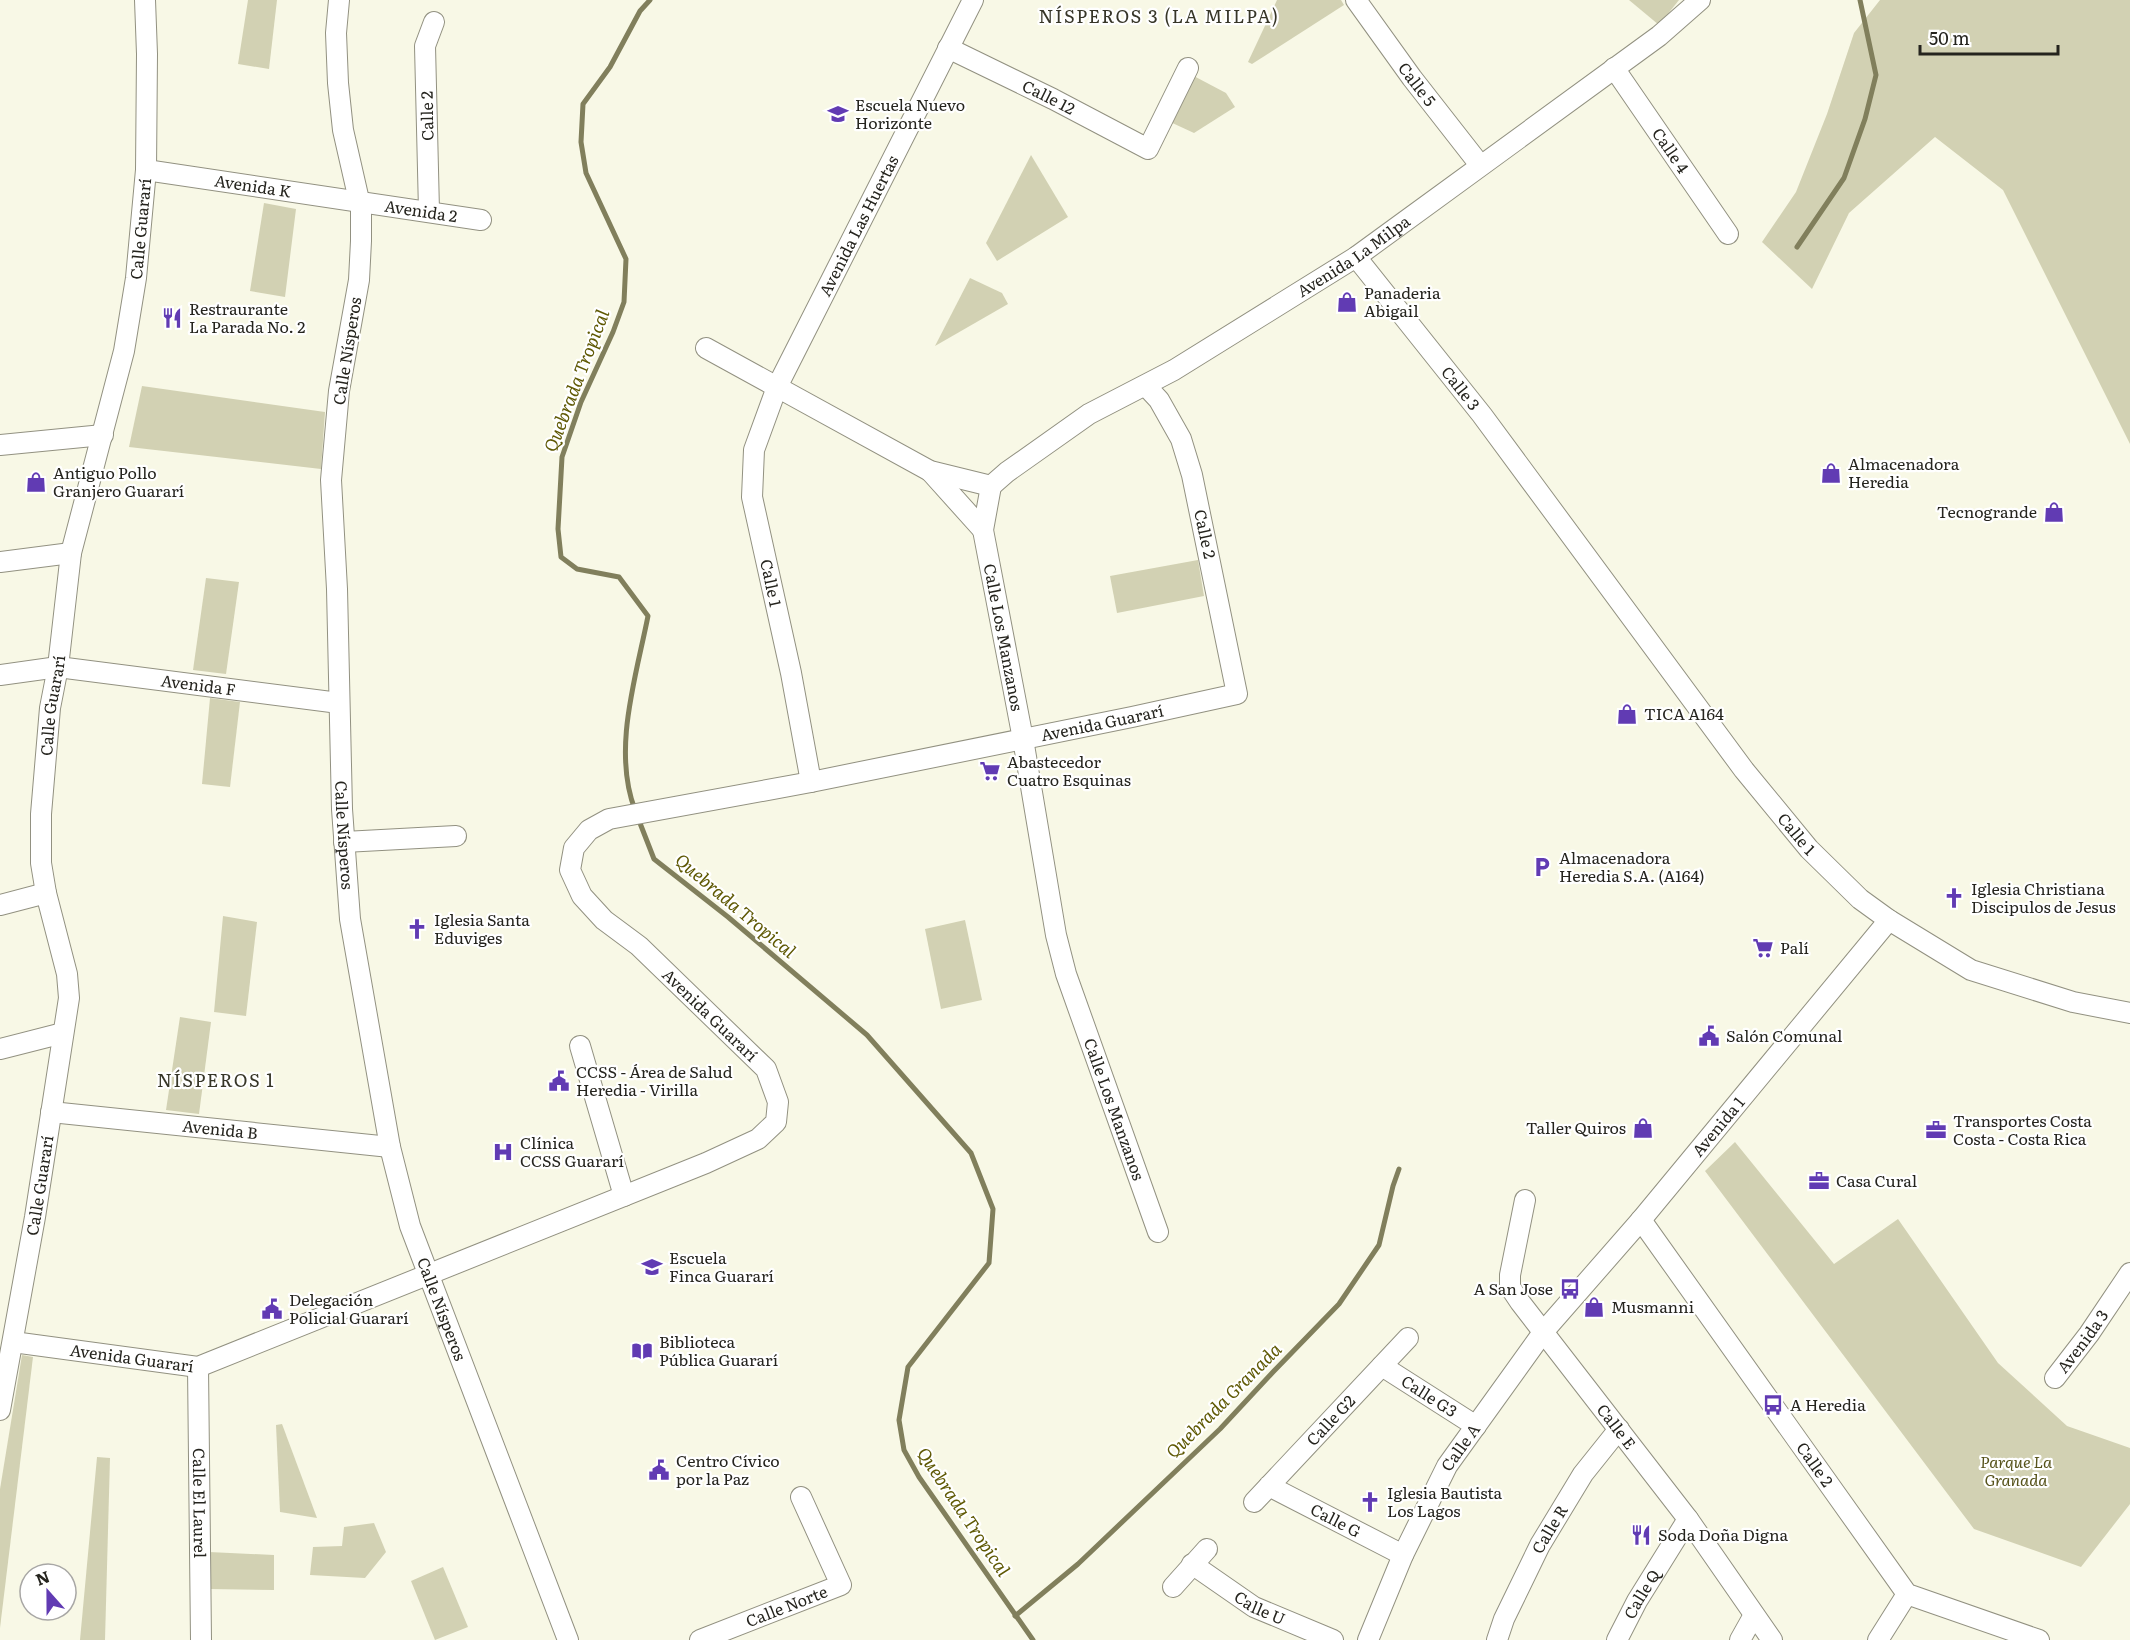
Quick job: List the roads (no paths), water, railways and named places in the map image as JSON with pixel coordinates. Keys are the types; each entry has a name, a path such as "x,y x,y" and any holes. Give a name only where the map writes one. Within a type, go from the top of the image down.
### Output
{"street":[{"name":"Calle Guararí","path":"0,1410 69,998 68,974 46,893 41,863 41,814 51,708 71,553 124,351 136,278 146,170 145,0"},
{"name":"Calle Nísperos","path":"339,0 336,33 338,83 343,130 359,201 361,242 358,280 339,391 332,480 344,842 350,919 390,1147 410,1226 568,1640"},
{"name":"Avenida Las Huertas","path":"777,387 973,0"},
{"name":"Calle 5","path":"1356,0 1412,78 1480,165"},
{"name":"Avenida La Milpa","path":"991,486 1007,472 1089,414 1146,386 1356,257 1659,36 1700,0"},
{"name":"Calle 2","path":"429,211 425,46 435,22"},
{"name":"Calle 12","path":"948,48 1053,99 1148,149 1188,68"},
{"name":"Calle 4","path":"1614,68 1728,234"},
{"name":"Avenida K","path":"146,170 359,201"},
{"name":"Avenida 2","path":"359,201 481,220"},
{"name":"Calle 3","path":"1356,257 1482,415 1561,524"},
{"path":"706,348 930,471 991,486"},
{"name":"Calle 2","path":"1146,386 1158,400 1181,439 1192,475 1237,694"},
{"name":"Calle 1","path":"777,387 754,450 752,497 791,673 811,782"},
{"path":"0,445 103,435"},
{"path":"930,471 983,530"},
{"name":"Calle Los Manzanos","path":"991,486 983,530 1023,739 1056,935 1066,974 1158,1232"},
{"name":"Calle 1","path":"1561,524 1744,770 1800,838 1860,899 1889,920 1971,970 2073,1002 2130,1013"},
{"path":"0,562 71,553"},
{"name":"Avenida F","path":"0,675 58,667 339,703"},
{"name":"Avenida Guararí","path":"13,1342 198,1367 624,1196 758,1139 776,1122 778,1102 766,1069 639,946 604,920 582,896 570,870 574,848 589,830 609,819 811,782 1237,694"},
{"path":"344,842 456,836"},
{"path":"0,905 46,893"},
{"name":"Avenida 1","path":"1544,1331 1641,1220 1889,920"},
{"path":"0,1049 63,1033"},
{"path":"580,1046 624,1196"},
{"name":"Avenida B","path":"51,1112 390,1147"},
{"name":"Calle E","path":"1525,1200 1510,1275 1510,1287 1688,1519 1772,1640"},
{"name":"Calle 2","path":"1641,1220 1907,1594"},
{"name":"Avenida 3","path":"2055,1378 2089,1334 2130,1273"},
{"name":"Calle A","path":"1368,1640 1403,1556 1447,1466 1544,1331"},
{"name":"Calle G2","path":"1254,1502 1408,1338"},
{"name":"Calle G3","path":"1382,1366 1476,1426"},
{"name":"Calle El Laurel","path":"198,1367 201,1640"},
{"name":"Calle R","path":"1497,1640 1503,1619 1540,1545 1583,1474 1619,1429"},
{"name":"Calle G","path":"1269,1486 1403,1556"},
{"name":"Calle Norte","path":"700,1640 841,1585 801,1497"},
{"name":"Calle Q","path":"1617,1640 1637,1601 1688,1519"},
{"path":"1173,1587 1207,1548"},
{"name":"Calle U","path":"1192,1564 1254,1607 1333,1640"},
{"path":"1878,1640 1907,1594 2039,1640"},
{"path":"1740,1640 1754,1615"}],"waterway":[{"name":"Quebrada Tropical","path":"635,810 628,787 626,738 628,713 648,616 619,577 577,569 561,557 558,529 562,457 581,402 624,302 626,259 586,173 581,142 583,104 610,67 640,11 650,0"},
{"name":"Quebrada Granada","path":"1797,247 1844,178 1865,119 1876,75 1860,0"},
{"name":"Quebrada Tropical","path":"638,818 654,859 728,917 867,1035 971,1153 993,1209 989,1263 908,1367 899,1420 904,1450 919,1477 1033,1640"},
{"name":"Quebrada Granada","path":"1015,1616 1078,1564 1220,1429 1339,1304 1379,1245 1399,1169"}],"place":[{"name":"Escuela Nuevo Horizonte","path":"838,114"},
{"name":"Panaderia Abigail","path":"1347,302"},
{"name":"Restraurante La Parada No. 2","path":"172,318"},
{"name":"Almacenadora Heredia","path":"1831,473"},
{"name":"Antiguo Pollo Granjero Guararí","path":"36,482"},
{"name":"Tecnogrande","path":"2054,512"},
{"name":"TICA A164","path":"1627,714"},
{"name":"Abastecedor Cuatro Esquinas","path":"990,771"},
{"name":"Almacenadora Heredia S.A. (A164)","path":"1542,867"},
{"name":"Iglesia Christiana Discipulos de Jesus","path":"1954,898"},
{"name":"Iglesia Santa Eduviges","path":"417,929"},
{"name":"Palí","path":"1763,948"},
{"name":"Salón Comunal","path":"1709,1036"},
{"name":"CCSS - Área de Salud Heredia - Virilla","path":"559,1081"},
{"name":"Taller Quiros","path":"1643,1128"},
{"name":"Transportes Costa Costa - Costa Rica","path":"1936,1130"},
{"name":"Clínica CCSS Guararí","path":"503,1152"},
{"name":"Casa Cural","path":"1819,1181"},
{"name":"Escuela Finca Guararí","path":"652,1267"},
{"name":"A San Jose","path":"1570,1289"},
{"name":"Musmanni","path":"1594,1307"},
{"name":"Delegación Policial Guararí","path":"272,1309"},
{"name":"Biblioteca Pública Guararí","path":"642,1351"},
{"name":"A Heredia","path":"1773,1405"},
{"name":"Centro Cívico por la Paz","path":"659,1470"},
{"name":"Iglesia Bautista Los Lagos","path":"1370,1502"},
{"name":"Soda Doña Digna","path":"1641,1535"}],"district":[{"name":"NÍSPEROS 3 (LA MILPA)","path":"1159,17"},
{"name":"NÍSPEROS 1","path":"216,1081"}],"park label":[{"name":"Parque La Granada","path":"2016,1471"}]}
